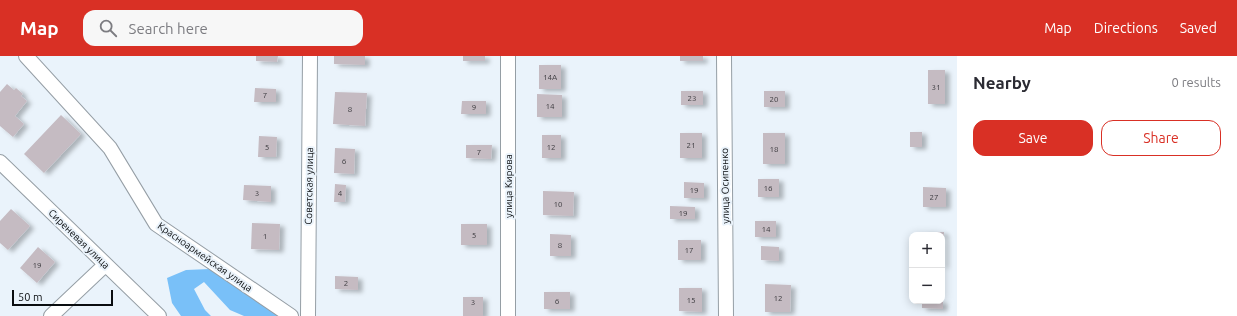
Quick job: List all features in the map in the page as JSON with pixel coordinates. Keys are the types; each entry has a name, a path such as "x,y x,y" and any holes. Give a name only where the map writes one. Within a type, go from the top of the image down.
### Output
{"street":[{"name":"Красноармейская улица","path":"26,56 110,148 156,224 291,316"},
{"name":"Советская улица","path":"308,316 310,56"},
{"name":"улица Кирова","path":"508,56 508,316"},
{"name":"улица Осипенко","path":"724,56 726,316"},
{"name":"Сиреневая улица","path":"0,162 159,316"},
{"path":"51,316 105,265"}],"shaded area":[{"path":"210,269 260,296 288,316 244,316 230,310 204,282 194,289 205,310 211,316 181,316 172,303 167,278 186,270"}],"building":[{"path":"256,56 278,56 277,62 256,61"},
{"path":"334,56 365,56 365,65 334,64"},
{"path":"463,56 485,56 485,61 463,61"},
{"path":"680,56 703,56 703,61 680,61"},
{"path":"539,65 561,65 561,89 539,89"},
{"path":"928,70 945,70 945,104 928,104"},
{"path":"7,84 14,90 16,88 23,94 21,96 27,101 15,116 24,124 13,137 0,126 0,92"},
{"path":"255,88 276,89 276,102 254,102"},
{"path":"681,91 703,91 703,105 681,105"},
{"path":"764,91 785,91 785,107 764,107"},
{"path":"335,92 367,93 365,126 333,124"},
{"path":"537,94 562,95 562,117 537,117"},
{"path":"462,101 486,101 486,114 461,114"},
{"path":"61,115 81,134 44,173 24,154"},
{"path":"910,132 922,132 922,147 910,147"},
{"path":"680,133 702,133 702,158 680,158"},
{"path":"763,133 785,133 785,164 763,164"},
{"path":"542,135 561,135 561,158 542,158"},
{"path":"259,136 277,137 276,157 258,157"},
{"path":"466,145 492,145 491,159 466,158"},
{"path":"335,148 355,149 354,174 334,173"},
{"path":"758,179 779,179 779,197 758,197"},
{"path":"684,182 704,183 704,198 684,198"},
{"path":"335,184 346,185 345,202 334,202"},
{"path":"244,185 271,186 271,202 243,200"},
{"path":"923,187 946,188 946,207 923,207"},
{"path":"543,191 574,192 573,216 543,215"},
{"path":"670,206 695,207 695,219 670,219"},
{"path":"11,209 30,226 8,250 0,243 0,221"},
{"path":"755,221 776,221 776,237 755,237"},
{"path":"252,223 280,224 279,250 251,249"},
{"path":"461,224 487,224 487,245 461,245"},
{"path":"550,234 571,235 571,256 550,256"},
{"path":"678,240 701,240 701,260 678,260"},
{"path":"761,246 779,247 779,261 761,260"},
{"path":"38,247 55,262 37,283 20,268"},
{"path":"335,276 358,277 358,290 335,289"},
{"path":"765,284 791,285 790,312 765,312"},
{"path":"679,288 702,288 702,312 679,311"},
{"path":"544,292 570,292 570,309 544,309"},
{"path":"463,297 483,297 483,316 463,316"},
{"path":"922,304 943,304 943,309 922,308"}]}
